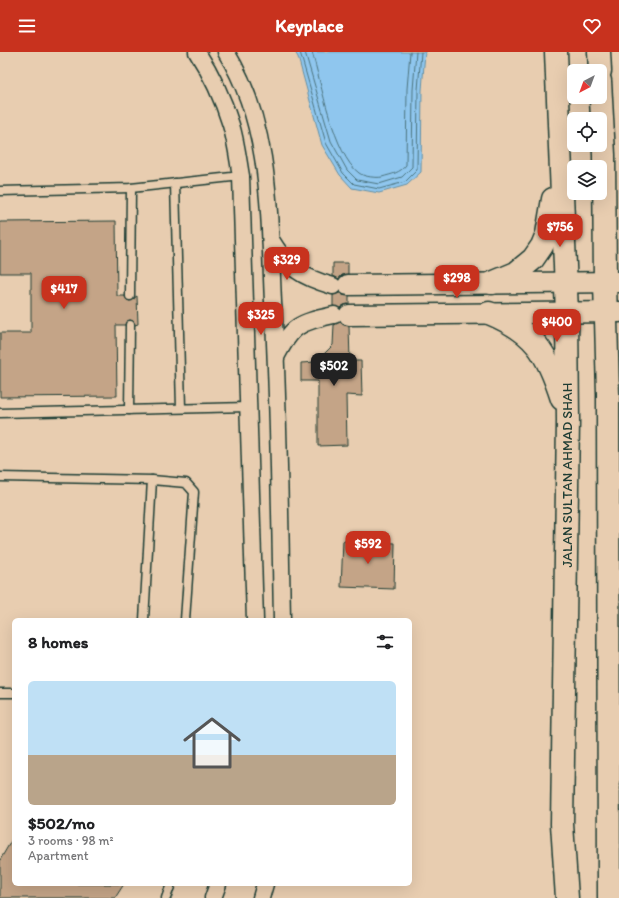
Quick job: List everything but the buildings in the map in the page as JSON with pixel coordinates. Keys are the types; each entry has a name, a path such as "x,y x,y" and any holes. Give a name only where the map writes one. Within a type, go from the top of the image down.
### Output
{"main road":[{"name":"JALAN SULTAN AHMAD SHAH","path":"556,52 567,313 568,421 562,824 567,898"},
{"path":"599,52 600,64"},
{"path":"601,104 612,282 608,428 609,898"},
{"path":"604,155 619,222"},
{"path":"492,283 516,273 533,258 542,246 547,234 560,163"},
{"path":"489,313 503,319 528,335 540,349 554,375 568,421"},
{"path":"608,428 613,391 619,376"}],"street":[{"path":"197,52 207,67 220,94 231,125 241,176 255,618"},
{"path":"226,52 246,94 257,128 264,161 270,238 280,444 282,618"},
{"path":"270,238 278,252 286,262 294,268 315,281 341,286 612,282"},
{"path":"276,357 284,342 294,329 309,321 342,315 612,313"},
{"path":"213,898 217,886"},
{"path":"261,898 264,886"}],"lane":[{"path":"0,191 131,188 241,176"},
{"path":"175,183 181,408"},
{"path":"130,296 131,188"},
{"path":"129,410 130,325"},
{"path":"0,413 248,407"},
{"path":"0,477 152,480 186,483 194,492 185,618"},
{"path":"144,618 152,480"},
{"path":"0,693 12,693"},
{"path":"166,898 170,886"}],"water":[{"path":"295,52 425,52 422,90 421,172 407,185 379,193 352,188 340,175 322,145 298,57"}]}
